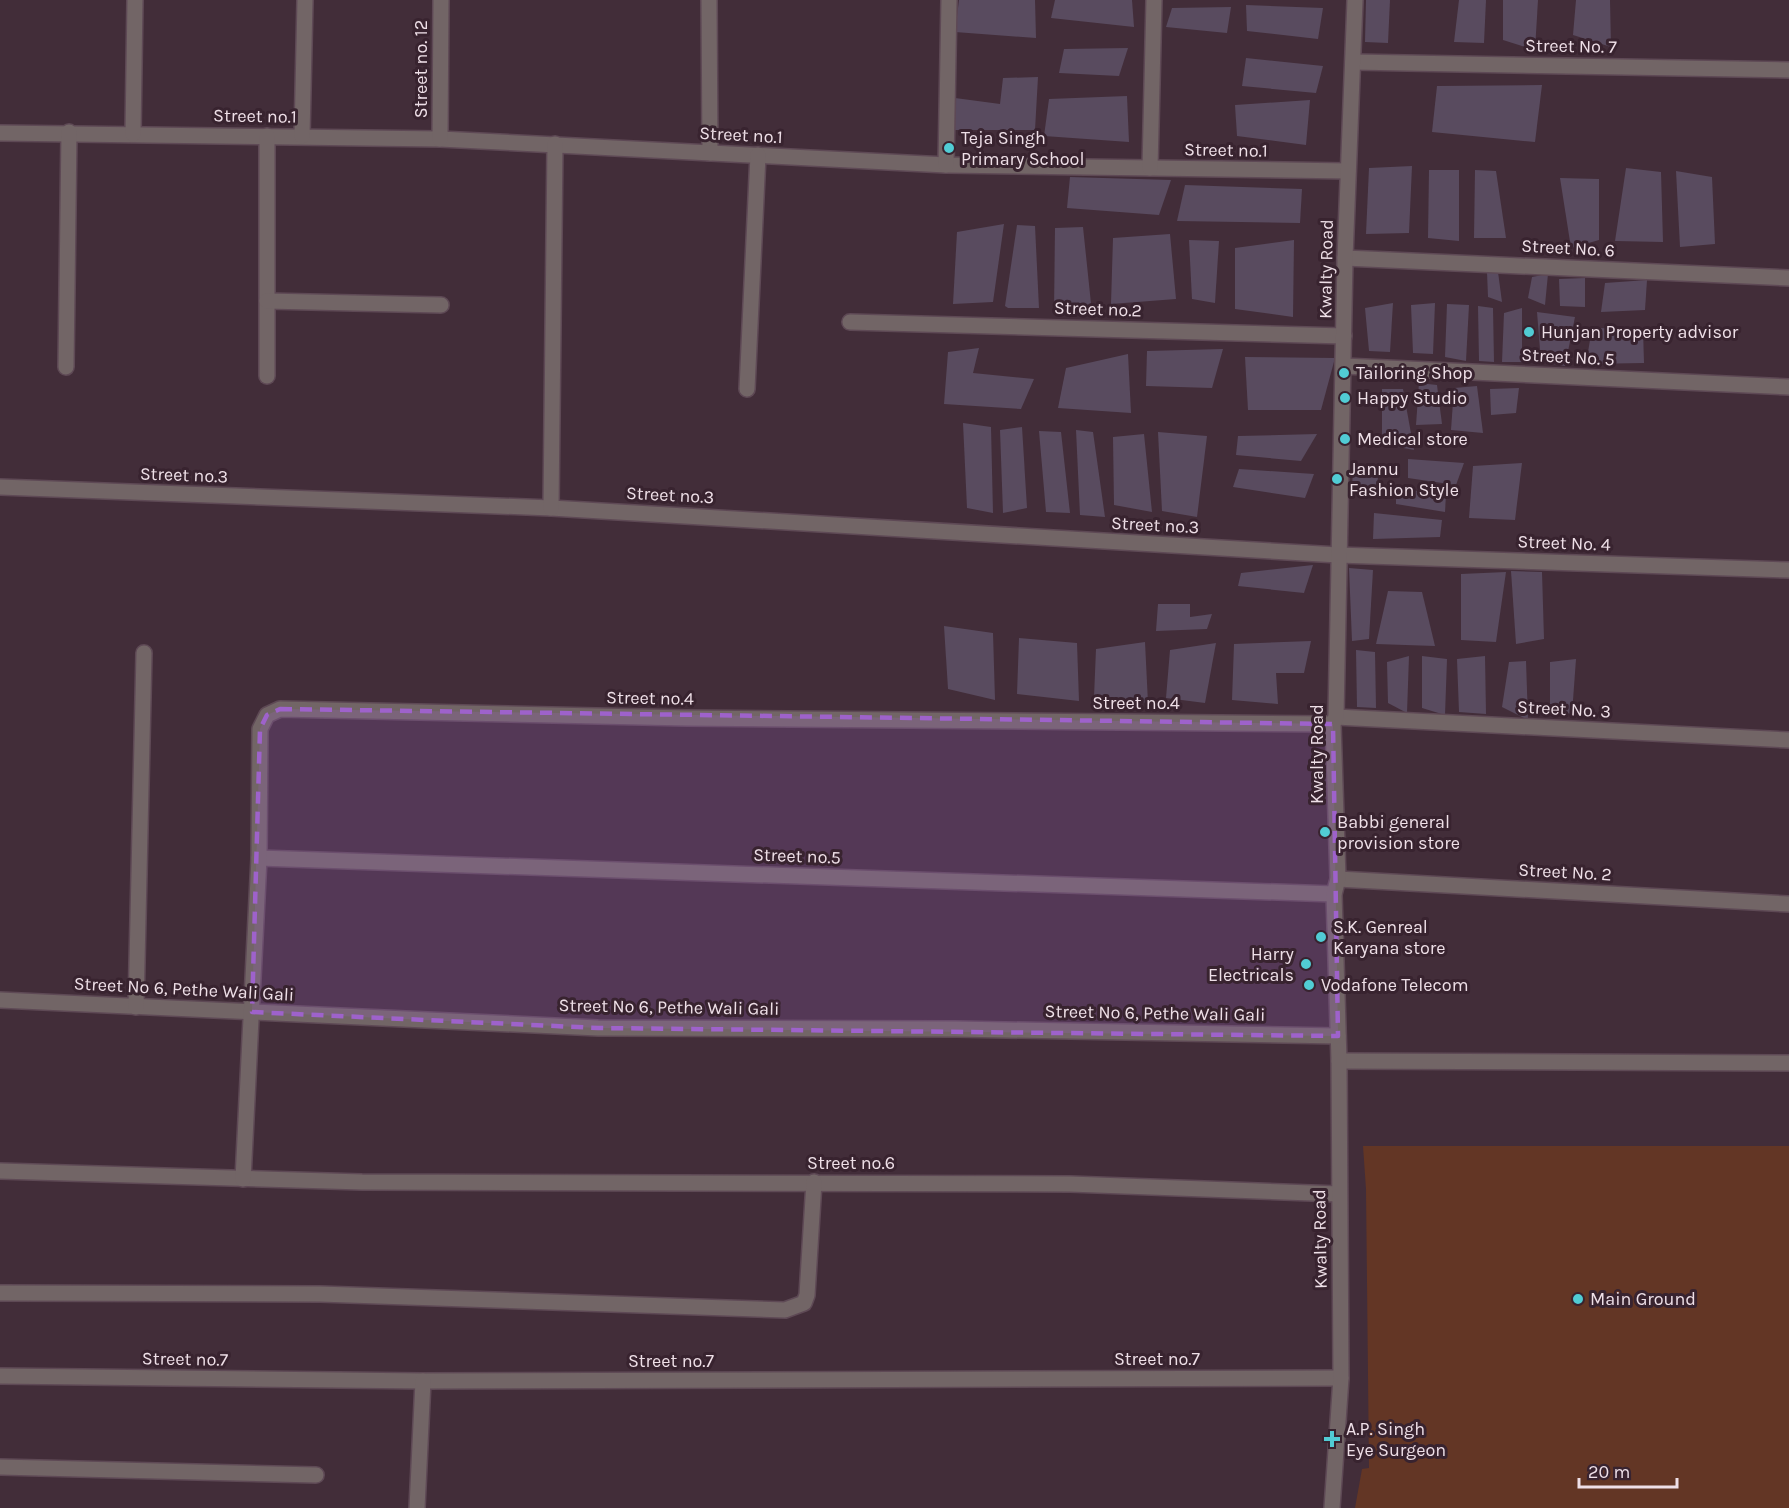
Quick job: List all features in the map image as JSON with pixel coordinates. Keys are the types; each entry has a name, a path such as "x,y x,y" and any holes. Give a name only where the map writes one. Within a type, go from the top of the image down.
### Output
{"street":[{"path":"133,134 135,0"},
{"path":"302,136 305,0"},
{"name":"Street no. 12","path":"440,139 441,0"},
{"path":"709,0 710,153"},
{"path":"946,165 949,0"},
{"path":"1150,168 1154,0"},
{"name":"Kwalty Road","path":"1332,1508 1341,1378 1335,721 1345,258 1355,0"},
{"name":"Street No. 7","path":"1353,62 1789,70"},
{"path":"66,367 69,132"},
{"name":"Street no.1","path":"0,133 69,132 440,139 946,165 1348,171"},
{"path":"267,136 267,376"},
{"path":"551,508 555,144"},
{"path":"747,388 758,155"},
{"name":"Street No. 6","path":"1345,258 1789,278"},
{"path":"267,301 441,305"},
{"name":"Street no.2","path":"850,322 1344,336"},
{"name":"Street No. 5","path":"1344,366 1789,387"},
{"name":"Street no.3","path":"0,487 551,508 1338,555"},
{"name":"Street No. 4","path":"1338,555 1789,570"},
{"path":"136,1006 144,653"},
{"name":"Street no.4","path":"243,1179 259,858 260,729 267,715 280,709 686,718 1335,721"},
{"name":"Street No. 3","path":"1335,721 1789,740"},
{"name":"Street no.5","path":"259,858 1336,886"},
{"name":"Street No. 2","path":"1336,886 1789,904"},
{"name":"Street No 6, Pethe Wali Gali","path":"0,1000 598,1028 956,1029 1338,1036"},
{"path":"1339,1061 1789,1064"},
{"name":"Street no.6","path":"0,1171 362,1182 1070,1184 1339,1194"},
{"path":"0,1293 320,1294 785,1310 804,1303 807,1295 814,1182"},
{"name":"Street no.7","path":"0,1376 423,1381 1341,1378"},
{"path":"417,1508 423,1381"},
{"path":"0,1467 316,1475"}],"highlighted area":[{"path":"280,709 1333,724 1338,1036 598,1028 252,1012 260,729 267,715"}],"shaded area":[{"name":"Main Ground","path":"1363,1146 1789,1146 1789,1508 1355,1508 1362,1469 1369,1468 1366,1189"}],"building":[{"path":"959,0 1035,0 1036,38 955,32"},
{"path":"1055,0 1132,0 1134,27 1051,18"},
{"path":"1366,0 1390,0 1388,43 1365,42"},
{"path":"1459,0 1486,0 1484,43 1454,42"},
{"path":"1503,0 1538,0 1535,50 1503,40"},
{"path":"1576,0 1610,0 1611,47 1573,35"},
{"path":"1246,5 1323,8 1318,39 1247,31"},
{"path":"1231,7 1227,33 1166,27 1172,8"},
{"path":"1128,48 1119,76 1059,73 1064,49"},
{"path":"1246,58 1323,66 1316,93 1242,86"},
{"path":"1038,77 1035,130 952,130 955,98 1000,104 1003,78"},
{"path":"1542,85 1535,142 1432,132 1437,86"},
{"path":"1127,96 1129,142 1044,136 1049,99"},
{"path":"1310,100 1306,145 1237,136 1235,105"},
{"path":"1412,166 1409,233 1366,234 1369,168"},
{"path":"1626,168 1661,172 1663,242 1615,241"},
{"path":"1429,170 1459,170 1459,241 1428,238"},
{"path":"1475,170 1496,171 1506,238 1474,238"},
{"path":"1676,171 1712,177 1715,244 1680,247"},
{"path":"1070,177 1171,180 1159,215 1067,208"},
{"path":"1560,178 1599,179 1599,240 1571,248"},
{"path":"1185,185 1302,189 1300,223 1177,221"},
{"path":"1004,224 993,302 953,304 957,232"},
{"path":"1017,225 1035,226 1039,308 1008,308 1005,306"},
{"path":"1083,227 1092,313 1054,312 1055,228"},
{"path":"1170,234 1176,299 1111,304 1113,238"},
{"path":"1189,240 1219,241 1215,303 1192,299"},
{"path":"1294,240 1293,317 1235,309 1235,248"},
{"path":"1487,272 1498,272 1502,302 1488,297"},
{"path":"1548,274 1545,305 1528,298 1532,277"},
{"path":"1585,278 1585,307 1560,306 1559,279"},
{"path":"1647,280 1645,310 1601,312 1605,283"},
{"path":"1393,303 1390,352 1369,351 1365,308"},
{"path":"1435,303 1433,354 1413,353 1411,305"},
{"path":"1447,304 1469,305 1466,361 1445,357"},
{"path":"1478,306 1493,308 1494,362 1479,361"},
{"path":"1522,308 1522,362 1502,362 1504,313"},
{"path":"1537,312 1575,317 1565,366 1541,362"},
{"path":"1592,328 1643,329 1644,363 1586,364"},
{"path":"979,348 973,373 1034,379 1021,409 944,404 948,352"},
{"path":"1223,349 1212,388 1146,386 1147,351"},
{"path":"1128,354 1131,413 1058,408 1066,368"},
{"path":"1245,357 1335,358 1321,410 1248,410"},
{"path":"1419,383 1437,385 1442,424 1416,425"},
{"path":"1477,386 1483,433 1451,430 1454,388"},
{"path":"1519,388 1516,413 1491,415 1490,389"},
{"path":"1382,389 1403,389 1414,450 1382,444"},
{"path":"963,423 991,427 993,513 967,508"},
{"path":"1022,427 1027,508 1003,513 1000,430"},
{"path":"1076,430 1093,432 1105,517 1080,515"},
{"path":"1039,431 1061,432 1070,513 1046,512"},
{"path":"1158,432 1207,436 1197,517 1162,511"},
{"path":"1144,434 1152,512 1114,505 1113,437"},
{"path":"1317,434 1301,461 1236,455 1238,436"},
{"path":"1408,459 1464,463 1456,485 1408,478"},
{"path":"1522,463 1515,520 1469,518 1473,466"},
{"path":"1239,469 1314,474 1305,498 1233,487"},
{"path":"1353,472 1379,472 1376,489 1352,486"},
{"path":"1396,488 1446,495 1445,512 1396,504"},
{"path":"1374,513 1442,520 1440,537 1373,539"},
{"path":"1313,565 1304,593 1238,586 1241,573"},
{"path":"1349,568 1373,570 1369,639 1352,641"},
{"path":"1511,571 1542,572 1544,639 1516,644"},
{"path":"1506,572 1496,642 1461,640 1461,574"},
{"path":"1388,591 1422,592 1435,646 1376,644"},
{"path":"1158,604 1190,604 1190,617 1212,614 1207,629 1156,631"},
{"path":"944,626 993,633 995,700 948,689"},
{"path":"1019,638 1077,643 1079,701 1017,694"},
{"path":"1311,641 1304,673 1276,673 1278,704 1232,700 1234,644"},
{"path":"1145,642 1148,703 1094,697 1096,649"},
{"path":"1216,643 1205,703 1166,698 1170,650"},
{"path":"1356,650 1375,652 1376,708 1357,707"},
{"path":"1409,656 1407,713 1388,703 1387,662"},
{"path":"1422,656 1447,659 1445,715 1422,708"},
{"path":"1485,656 1486,714 1459,712 1457,659"},
{"path":"1576,659 1572,714 1550,711 1550,662"},
{"path":"1526,661 1528,720 1502,707 1509,662"}],"place":[{"name":"Teja Singh Primary School","path":"949,148"},
{"name":"Hunjan Property advisor","path":"1529,332"},
{"name":"Tailoring Shop","path":"1344,373"},
{"name":"Happy Studio","path":"1345,398"},
{"name":"Medical store","path":"1345,439"},
{"name":"Jannu Fashion Style","path":"1337,479"},
{"name":"Babbi general provision store","path":"1325,832"},
{"name":"S.K. Genreal Karyana store","path":"1321,937"},
{"name":"Harry Electricals","path":"1306,964"},
{"name":"Vodafone Telecom","path":"1309,985"},
{"name":"Main Ground","path":"1578,1299"},
{"name":"A.P. Singh Eye Surgeon","path":"1332,1439"}]}
